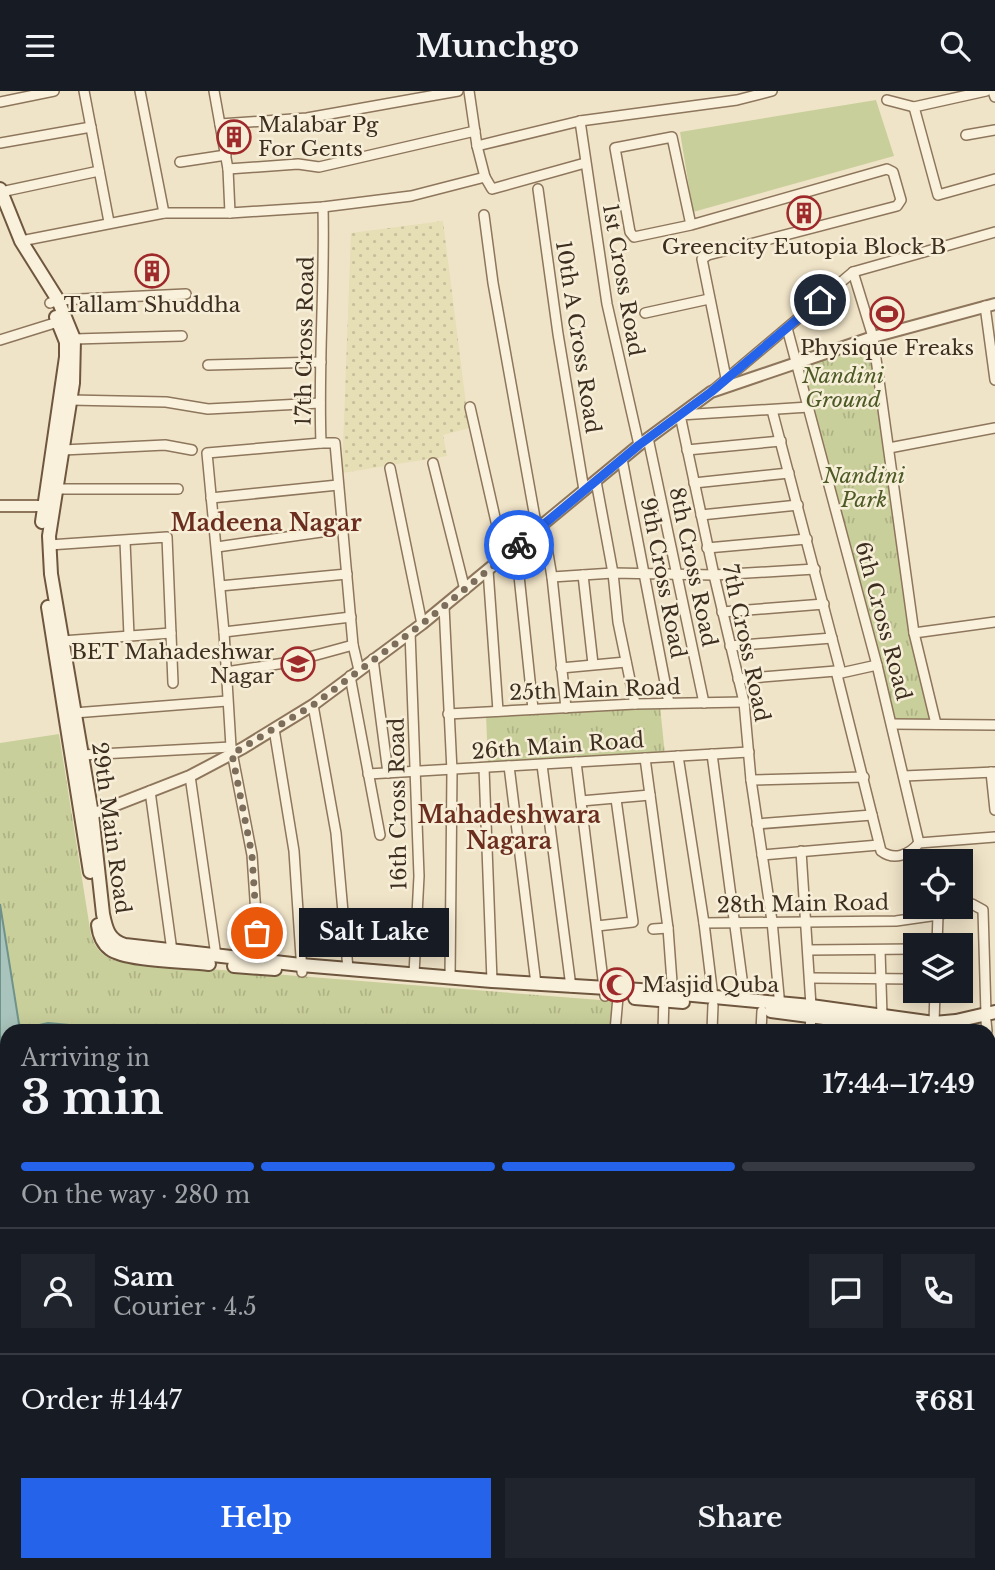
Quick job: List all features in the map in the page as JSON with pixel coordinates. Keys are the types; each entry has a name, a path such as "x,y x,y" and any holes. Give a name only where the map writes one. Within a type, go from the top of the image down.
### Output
{"main road":[{"name":"29th Main Road","path":"1,190 22,241 62,321 74,339 75,358 63,450 41,537 51,628 107,932 118,943 258,959 302,969 414,974 571,987 609,994"},
{"name":"29th Main Road","path":"0,208 14,243 54,302"},
{"name":"29th Main Road","path":"53,489 66,357 62,321"},
{"name":"29th Main Road","path":"48,505 51,574 82,755 99,932 107,947 125,956 609,994 745,1001 780,1008 882,1016 917,1024"},
{"name":"29th Main Road","path":"713,1001 762,1010 780,1008"},
{"name":"29th Main Road","path":"811,1011 851,1024"},
{"name":"29th Main Road","path":"959,1024 990,1019"},
{"name":"29th Main Road","path":"973,1024 990,1019"}],"street":[{"path":"0,102 54,91"},
{"path":"84,91 109,222"},
{"path":"140,91 164,213"},
{"path":"214,91 228,169 230,213"},
{"path":"220,124 307,118 458,91"},
{"path":"469,91 477,146 485,177 492,189 585,163"},
{"path":"477,146 580,121 772,91"},
{"path":"887,100 914,107 986,91"},
{"path":"993,91 995,97"},
{"path":"914,107 938,195 995,179"},
{"name":"1st Cross Road","path":"580,121 607,304 639,445"},
{"path":"0,143 91,127"},
{"path":"966,135 995,130"},
{"path":"228,169 298,164 319,167 475,131"},
{"path":"691,225 672,137 615,148 631,235 637,237 691,225 887,169 893,172 901,200 897,206 704,257 701,262 726,378"},
{"path":"180,162 226,155"},
{"path":"1,190 99,171"},
{"path":"22,241 164,213 230,213 323,207 411,197 485,177"},
{"name":"10th A Cross Road","path":"538,189 558,334 584,490"},
{"name":"17th Cross Road","path":"323,207 321,443 335,443 354,673 368,774 380,835"},
{"path":"484,215 493,283 552,577 566,708"},
{"path":"87,816 190,776 313,705 465,590 639,445 711,392 853,272 995,232"},
{"path":"853,272 873,337 914,633 936,724"},
{"path":"54,302 186,294"},
{"path":"645,313 709,299"},
{"path":"711,392 873,337 990,305 995,380"},
{"path":"0,340 62,321"},
{"name":"6th Cross Road","path":"787,328 877,665 919,843"},
{"path":"74,339 182,336"},
{"path":"208,365 321,362"},
{"path":"70,400 166,402 208,409 320,403"},
{"path":"470,407 504,557"},
{"path":"680,415 809,407"},
{"path":"772,410 824,604 880,848 887,855 901,856 919,843 995,837"},
{"name":"7th Cross Road","path":"680,415 707,548 744,702 751,780 772,921 780,1008"},
{"path":"889,448 995,428"},
{"name":"8th Cross Road","path":"648,438 704,703"},
{"path":"687,450 781,441"},
{"path":"258,959 252,855 232,751 225,632 207,453 321,443"},
{"path":"63,450 165,445 192,450"},
{"name":"9th Cross Road","path":"622,459 669,703"},
{"path":"433,463 465,590"},
{"path":"390,468 422,624"},
{"path":"694,483 789,473"},
{"path":"596,481 613,573 618,622 635,704"},
{"path":"211,498 338,485"},
{"path":"53,489 178,489"},
{"path":"0,506 48,505"},
{"path":"701,515 798,505"},
{"path":"217,547 342,529"},
{"path":"49,545 167,537 173,683"},
{"path":"707,548 807,539"},
{"path":"125,541 130,636"},
{"path":"516,547 533,709"},
{"path":"552,577 613,573 714,575 815,569"},
{"path":"488,570 498,711"},
{"path":"220,586 347,574"},
{"path":"583,575 593,664"},
{"path":"722,612 824,604"},
{"path":"444,606 452,771 450,978"},
{"path":"225,632 351,617"},
{"path":"914,633 995,622"},
{"name":"16th Cross Road","path":"410,632 419,876 414,974"},
{"path":"62,642 171,633"},
{"path":"730,646 832,638"},
{"path":"226,672 290,662 353,645"},
{"path":"373,659 388,773"},
{"path":"561,668 626,662"},
{"path":"738,678 839,672 877,665"},
{"path":"74,713 227,701"},
{"name":"25th Main Road","path":"448,714 635,704 744,702"},
{"path":"313,705 336,834 348,969"},
{"path":"892,724 995,725"},
{"path":"274,729 294,851 302,969"},
{"path":"82,755 232,751"},
{"name":"26th Main Road","path":"368,774 749,752"},
{"path":"712,754 745,1001"},
{"path":"678,756 704,923 713,1001 712,1024"},
{"path":"645,758 668,928 668,997 664,1024"},
{"path":"576,762 597,926 614,1024"},
{"path":"542,765 571,987"},
{"path":"509,766 536,984"},
{"path":"484,768 492,981"},
{"path":"904,776 993,772 995,810"},
{"path":"190,776 216,956"},
{"path":"751,780 864,777"},
{"path":"150,791 172,951"},
{"path":"581,801 650,795"},
{"path":"597,926 633,922 616,799"},
{"path":"757,824 872,815"},
{"path":"762,855 880,848"},
{"path":"801,851 811,978 810,1024"},
{"name":"28th Main Road","path":"973,905 983,910 984,935"},
{"name":"28th Main Road","path":"704,923 910,919"},
{"path":"653,929 668,928"},
{"path":"990,1019 984,935 995,933"},
{"path":"809,950 903,949"},
{"path":"880,950 882,1016"},
{"path":"811,978 903,979"},
{"path":"934,1024 935,1003"},
{"path":"761,1024 762,1010"}],"shaded area":[{"path":"443,221 469,428 443,435 447,456 342,473 351,233"}],"green space":[{"path":"876,100 894,156 693,212 680,132"},
{"path":"870,341 932,722 895,721 802,364"},
{"path":"660,706 665,755 488,765 486,715"},
{"path":"59,734 91,935 106,957 122,962 613,1001 611,1024 19,1024 0,904 0,743"}],"water":[{"path":"0,904 19,1024 0,1024"}],"way so far":[{"path":"257,933 252,855 232,754 313,705 422,624 519,545"}],"place":[{"name":"Malabar Pg For Gents","path":"234,137"},
{"name":"Greencity Eutopia Block B","path":"804,213"},
{"name":"Tallam Shuddha","path":"152,271"},
{"name":"Physique Freaks","path":"887,314"},
{"name":"BET Mahadeshwar Nagar","path":"298,664"},
{"name":"Salt Lake","path":"257,933"},
{"name":"Masjid Quba","path":"617,985"}],"district":[{"name":"Madeena Nagar","path":"266,523"},
{"name":"Mahadeshwara Nagara","path":"509,828"}],"route":[{"path":"519,545 639,445 711,392 820,300"}],"park label":[{"name":"Nandini Ground","path":"843,388"},
{"name":"Nandini Park","path":"864,488"}]}
